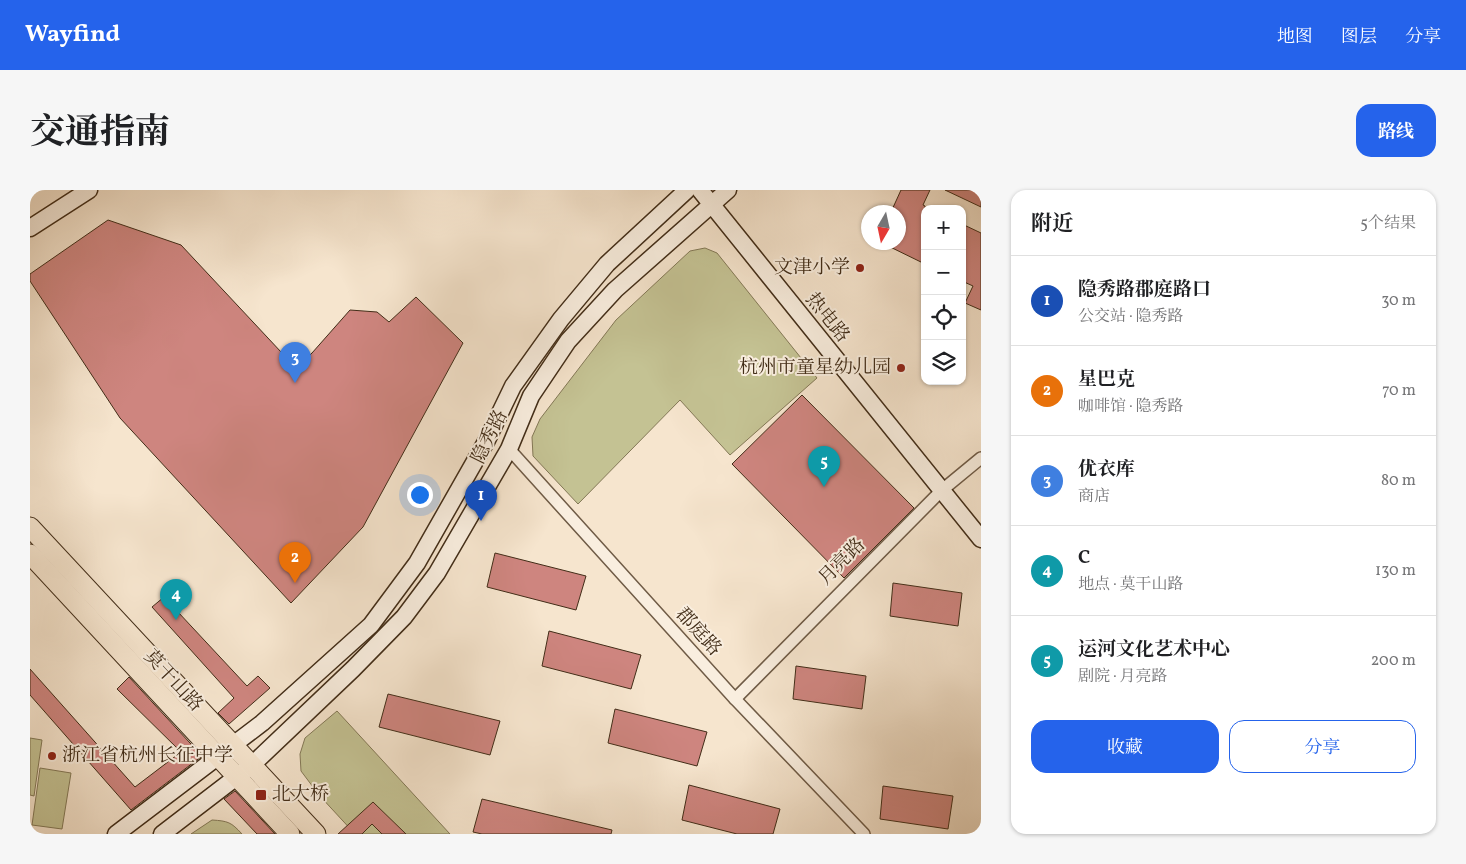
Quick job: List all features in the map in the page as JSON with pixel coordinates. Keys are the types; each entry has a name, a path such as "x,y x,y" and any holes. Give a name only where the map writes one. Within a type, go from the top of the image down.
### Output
{"main road":[{"path":"30,228 89,190"},
{"name":"隐秀路","path":"116,834 262,723 372,625 417,563 487,440 513,386 561,319 607,264 687,190"},
{"name":"热电路","path":"700,190 981,539"},
{"name":"隐秀路","path":"162,834 245,771 353,670 404,617 437,573 510,450 532,396 568,341 615,290 728,190"},
{"name":"莫干山路","path":"30,527 226,751"},
{"name":"莫干山路","path":"30,554 245,771 316,834"},
{"name":"莫干山路","path":"245,771 290,834"}],"street":[{"name":"郡庭路","path":"510,450 735,699 864,834"},
{"name":"月亮路","path":"735,699 941,491 981,458"}],"shaded area":[{"path":"705,248 717,253 817,378 730,455 680,400 578,504 533,456 532,437 540,419 616,320 690,251"},
{"path":"337,711 450,834 355,834 319,795 301,771 300,754 305,738"},
{"path":"30,738 42,740 34,796 30,795"},
{"path":"40,768 71,773 62,829 32,825"},
{"path":"212,820 229,823 242,834 191,834"}],"building":[{"path":"901,190 930,190 923,205 921,205 921,262 896,250 906,250 906,205 894,205"},
{"path":"945,190 981,190 981,207"},
{"path":"108,220 181,245 296,368 350,310 377,312 389,322 416,297 463,343 363,527 291,603 120,418 30,281 30,274"},
{"path":"966,226 981,233 981,310 966,303 973,286 966,283"},
{"path":"802,395 914,508 844,578 732,464"},
{"path":"495,553 586,576 576,610 487,587"},
{"path":"893,583 962,593 958,626 890,616"},
{"path":"164,597 247,686 258,676 270,688 229,724 218,713 234,698 152,607"},
{"path":"549,631 641,655 631,689 542,666"},
{"path":"796,666 866,676 862,709 793,699"},
{"path":"30,669 135,787 181,752 117,689 129,677 202,756 131,810 30,695"},
{"path":"388,694 500,721 490,755 379,727"},
{"path":"615,709 707,732 697,766 608,743"},
{"path":"689,785 780,809 773,834 737,834 682,820"},
{"path":"883,786 953,796 948,829 880,819"},
{"path":"235,791 275,834 257,834 224,799"},
{"path":"482,799 612,830 611,834 482,834 473,832"},
{"name":"北大桥","path":"373,802 406,834 382,834 372,824 362,834 338,834"}],"place":[{"name":"文津小学","path":"860,268"},
{"name":"杭州市童星幼儿园","path":"901,368"},
{"name":"优衣库","path":"295,383"},
{"name":"运河文化艺术中心","path":"824,487"},
{"name":"隐秀路郡庭路口","path":"481,521"},
{"name":"星巴克","path":"295,583"},
{"name":"C","path":"176,620"},
{"name":"浙江省杭州长征中学","path":"52,756"},
{"name":"北大桥","path":"261,795"}]}
